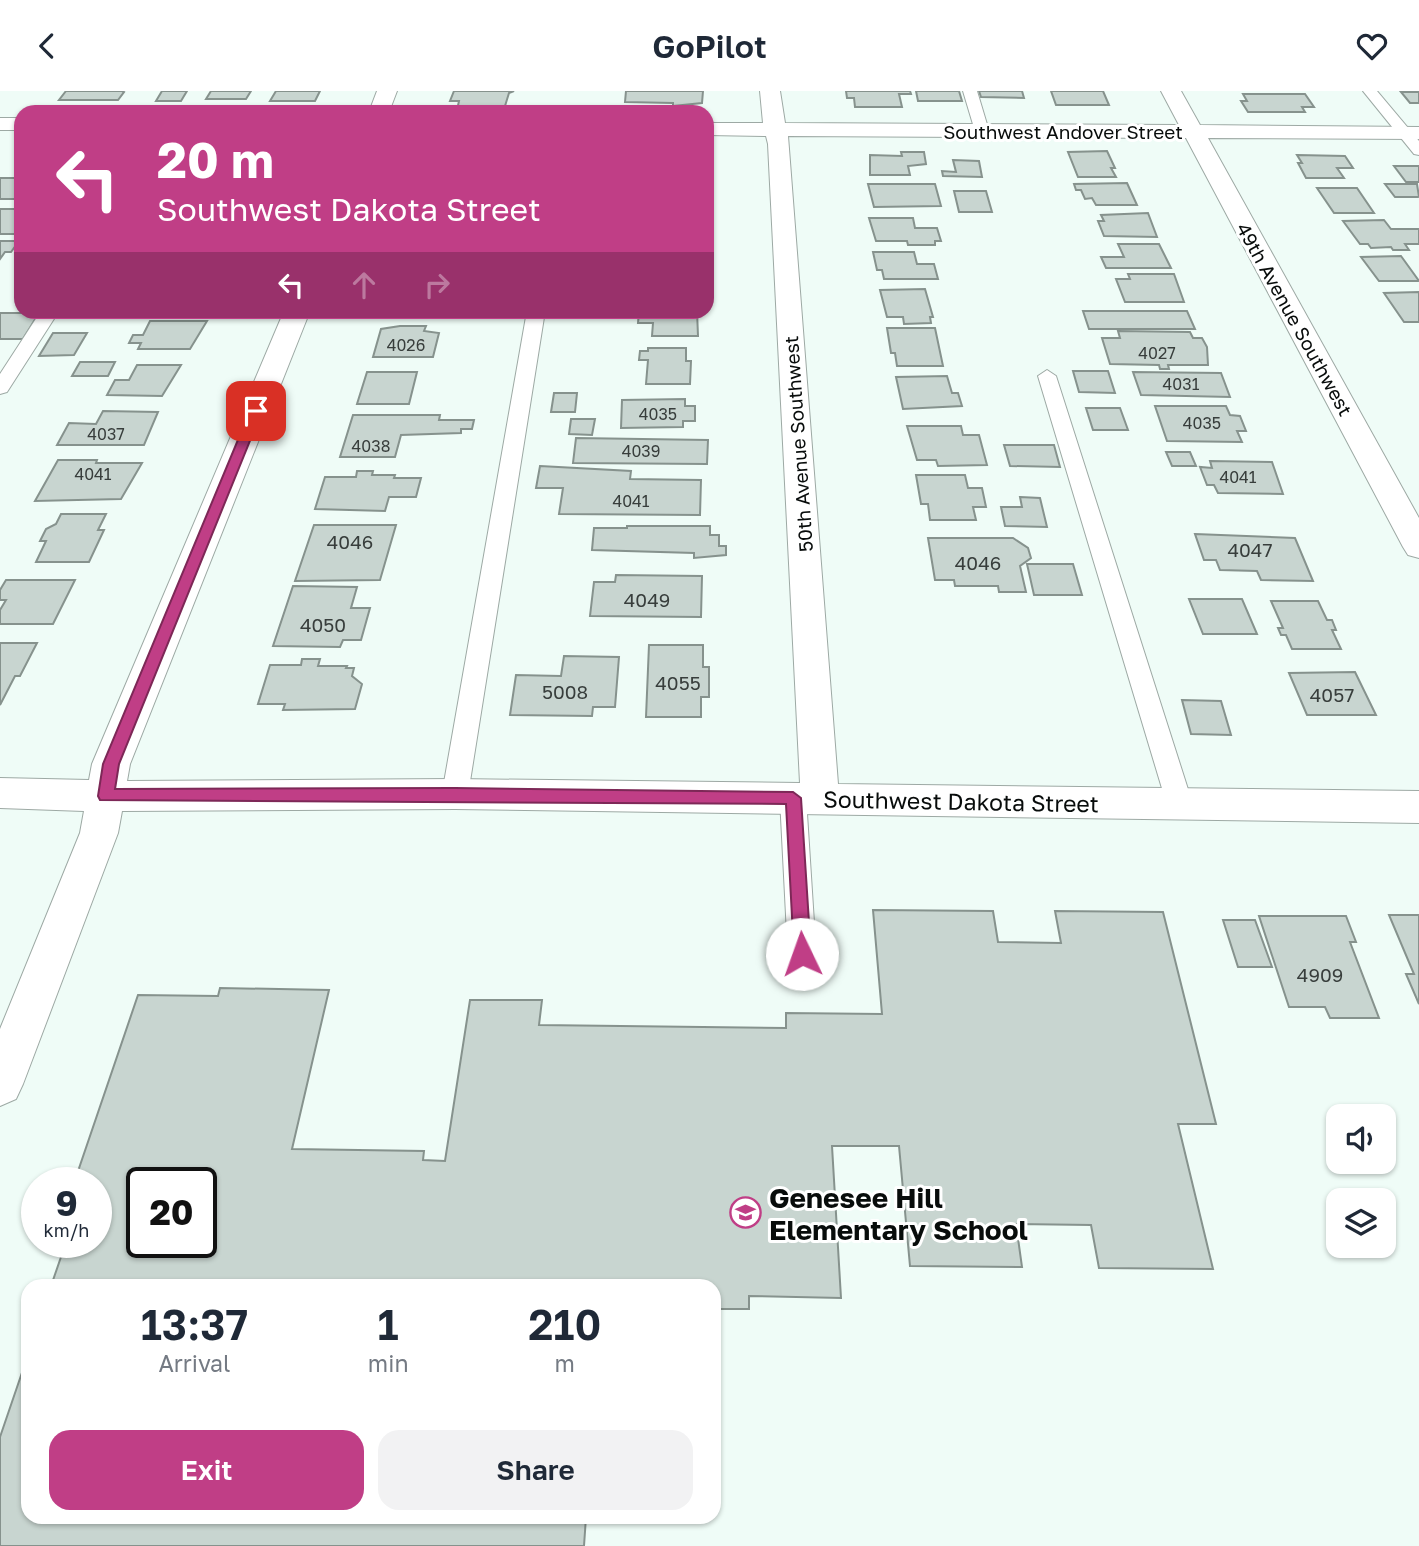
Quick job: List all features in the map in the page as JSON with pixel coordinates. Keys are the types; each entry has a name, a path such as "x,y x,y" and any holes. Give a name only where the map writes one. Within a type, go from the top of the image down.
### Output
{"street":[{"name":"50th Avenue Southwest","path":"771,91 772,115 779,144 807,799"},
{"name":"49th Avenue Southwest","path":"1171,91 1419,547"},
{"name":"Southwest Andover Street","path":"714,129 1411,133"},
{"path":"0,1084 99,833 113,759 294,319"},
{"name":"Southwest Dakota Street","path":"0,793 106,796 455,794 1419,807"}],"lane":[{"path":"970,91 982,131"},
{"path":"1370,91 1411,133 1419,151"},
{"path":"0,388 45,319"},
{"path":"455,794 535,319"},
{"path":"1047,376 1180,805"},
{"path":"802,954 807,799"}],"building":[{"path":"66,91 124,92 118,100 59,100"},
{"path":"162,91 187,91 181,101 156,101"},
{"path":"211,91 251,91 246,99 206,99"},
{"path":"276,91 320,91 315,101 270,101"},
{"path":"454,91 514,91 509,93 505,105 458,105 459,101 450,101"},
{"path":"626,91 703,91 702,103 673,105 625,102"},
{"path":"846,91 910,91 911,94 899,94 902,107 855,107 854,98 847,98"},
{"path":"916,91 959,91 962,101 918,101"},
{"path":"979,91 1022,91 1024,98 981,97"},
{"path":"1051,91 1103,91 1109,105 1056,105"},
{"path":"1401,92 1419,92 1419,103 1410,103"},
{"path":"1243,94 1305,94 1314,107 1302,107 1305,112 1248,112 1241,101 1247,101"},
{"path":"1107,151 1116,177 1078,177 1068,152"},
{"path":"901,152 924,152 926,164 908,166 910,175 870,175 870,155 902,156"},
{"path":"1297,155 1345,156 1353,168 1337,168 1344,178 1306,178"},
{"path":"953,160 979,161 982,177 943,176 942,171 956,172"},
{"path":"1394,166 1419,166 1419,182 1406,182"},
{"path":"0,178 14,178 14,199 0,199"},
{"path":"1127,183 1137,205 1096,205 1092,198 1085,199 1074,184"},
{"path":"868,184 935,184 941,206 874,207"},
{"path":"1385,184 1417,184 1419,197 1395,197"},
{"path":"1317,188 1357,188 1374,213 1334,213"},
{"path":"954,191 986,191 992,212 959,212"},
{"path":"0,209 14,209 14,234 0,234"},
{"path":"1148,213 1157,237 1104,236 1098,221 1104,221 1101,215"},
{"path":"869,218 913,218 915,228 937,228 941,241 935,241 935,245 908,245 907,241 876,241"},
{"path":"1384,220 1391,229 1419,229 1419,244 1405,244 1409,250 1371,248 1368,244 1360,244 1343,221"},
{"path":"0,241 14,241 11,252 5,252 0,259"},
{"path":"1118,244 1159,244 1171,268 1106,268 1101,257 1124,257"},
{"path":"873,252 914,252 917,264 934,264 938,279 884,279 882,270 877,270"},
{"path":"1401,256 1419,281 1379,281 1361,257"},
{"path":"1128,274 1174,274 1184,302 1125,302 1116,279 1130,279"},
{"path":"925,289 933,317 930,317 931,323 904,324 903,317 887,317 880,290"},
{"path":"1419,292 1419,322 1404,322 1384,293"},
{"path":"1083,311 1187,311 1195,329 1089,329"},
{"path":"0,313 14,313 14,319 35,319 23,339 0,339"},
{"path":"638,319 697,319 698,336 652,336 653,323 638,323"},
{"path":"150,321 207,321 190,349 138,349 141,343 129,343 133,335 143,335"},
{"path":"426,326 424,331 439,333 433,357 373,357 381,329"},
{"path":"887,328 935,328 943,366 897,366 895,353 891,353"},
{"path":"1118,331 1190,332 1193,338 1202,338 1207,347 1208,365 1168,365 1169,369 1160,369 1159,365 1110,364 1102,338 1120,338"},
{"path":"53,333 87,333 74,355 39,356"},
{"path":"648,348 686,348 686,361 691,361 690,384 646,384 648,360 639,360 640,351 648,351"},
{"path":"80,362 115,362 108,376 72,376"},
{"path":"137,365 181,365 162,396 107,395 115,380 129,380"},
{"path":"1073,371 1108,371 1115,393 1079,392"},
{"path":"367,372 417,372 409,404 357,404"},
{"path":"1133,372 1221,373 1230,397 1141,395"},
{"path":"947,376 952,393 958,393 962,406 903,409 896,377"},
{"path":"554,393 577,393 575,412 551,412"},
{"path":"685,399 685,406 695,406 695,421 683,421 683,427 621,428 622,400"},
{"path":"1155,406 1226,406 1230,415 1240,416 1246,431 1237,431 1242,442 1167,441"},
{"path":"1086,408 1120,408 1128,430 1093,430"},
{"path":"103,411 158,412 144,445 57,445 69,423 96,424"},
{"path":"353,415 440,415 439,420 474,420 472,429 461,429 461,433 401,435 395,457 340,457"},
{"path":"571,419 595,419 592,435 569,434"},
{"path":"907,426 961,426 963,435 979,435 987,465 938,466 936,460 917,460"},
{"path":"576,438 708,440 707,464 573,463"},
{"path":"1004,445 1054,445 1060,467 1010,466"},
{"path":"1166,452 1190,452 1196,466 1172,466"},
{"path":"58,460 142,463 121,499 35,501"},
{"path":"1210,461 1272,462 1283,494 1218,493 1214,485 1207,485 1200,467 1212,468"},
{"path":"540,466 631,471 630,479 701,480 700,515 559,514 563,488 536,488"},
{"path":"357,471 373,471 372,475 395,475 394,478 421,478 416,497 389,497 385,511 315,509 325,477 356,477"},
{"path":"916,475 965,475 968,488 982,488 986,507 973,507 976,520 930,520 928,504 921,504"},
{"path":"1020,497 1040,498 1047,527 1005,526 1001,507 1022,507"},
{"path":"61,514 106,514 98,530 104,530 89,562 36,562 46,541 40,541 46,529 56,524"},
{"path":"314,525 396,525 380,580 295,581"},
{"path":"710,526 710,535 719,535 719,546 726,546 726,555 694,558 694,553 592,550 594,528"},
{"path":"1195,534 1295,538 1313,581 1261,580 1257,571 1220,570 1216,560 1204,560"},
{"path":"928,538 1013,538 1028,548 1031,558 1020,566 1026,592 999,592 998,586 955,586 954,580 935,580"},
{"path":"1027,564 1073,564 1082,595 1034,595"},
{"path":"616,575 702,576 701,617 590,616 594,582 615,582"},
{"path":"6,580 75,580 53,624 0,624 0,610 6,600 0,600 0,590"},
{"path":"293,586 357,587 351,608 370,608 361,640 343,640 340,647 273,646"},
{"path":"1189,599 1242,599 1257,634 1203,634"},
{"path":"1271,601 1318,601 1327,620 1332,620 1336,630 1332,630 1341,649 1292,649 1286,635 1281,635 1278,628 1283,628"},
{"path":"0,643 37,643 20,676 15,676 0,705"},
{"path":"649,645 703,645 703,667 709,667 709,697 701,697 701,717 646,717"},
{"path":"564,656 619,657 615,707 593,707 592,716 510,715 516,675 561,676"},
{"path":"302,659 320,659 318,666 354,668 352,676 362,684 355,709 283,710 285,704 258,704 270,665 301,665"},
{"path":"1355,672 1376,715 1307,715 1289,673"},
{"path":"1182,700 1221,701 1231,735 1191,734"},
{"path":"873,910 993,911 998,942 1061,943 1055,911 1163,912 1216,1124 1178,1124 1213,1269 1099,1268 1091,1225 1016,1224 1022,1267 910,1266 899,1146 832,1146 841,1298 749,1296 749,1309 721,1309 721,1279 53,1279 61,1258 112,1258 112,1167 79,1167 138,995 218,996 220,988 329,990 292,1149 424,1151 423,1160 445,1161 470,1000 542,1000 539,1025 786,1028 786,1013 882,1014"},
{"path":"1389,915 1419,915 1419,1004 1406,974 1414,974"},
{"path":"1259,916 1346,916 1356,942 1350,942 1379,1018 1330,1018 1325,1007 1289,1007"},
{"path":"1223,920 1255,920 1272,967 1238,967"},
{"path":"21,1376 21,1524 586,1524 584,1546 0,1546 0,1437"}],"place":[{"name":"Genesee Hill Elementary School","path":"746,1213"}],"route":[{"path":"256,411 111,764 106,796 455,794 793,798 802,954"}]}
